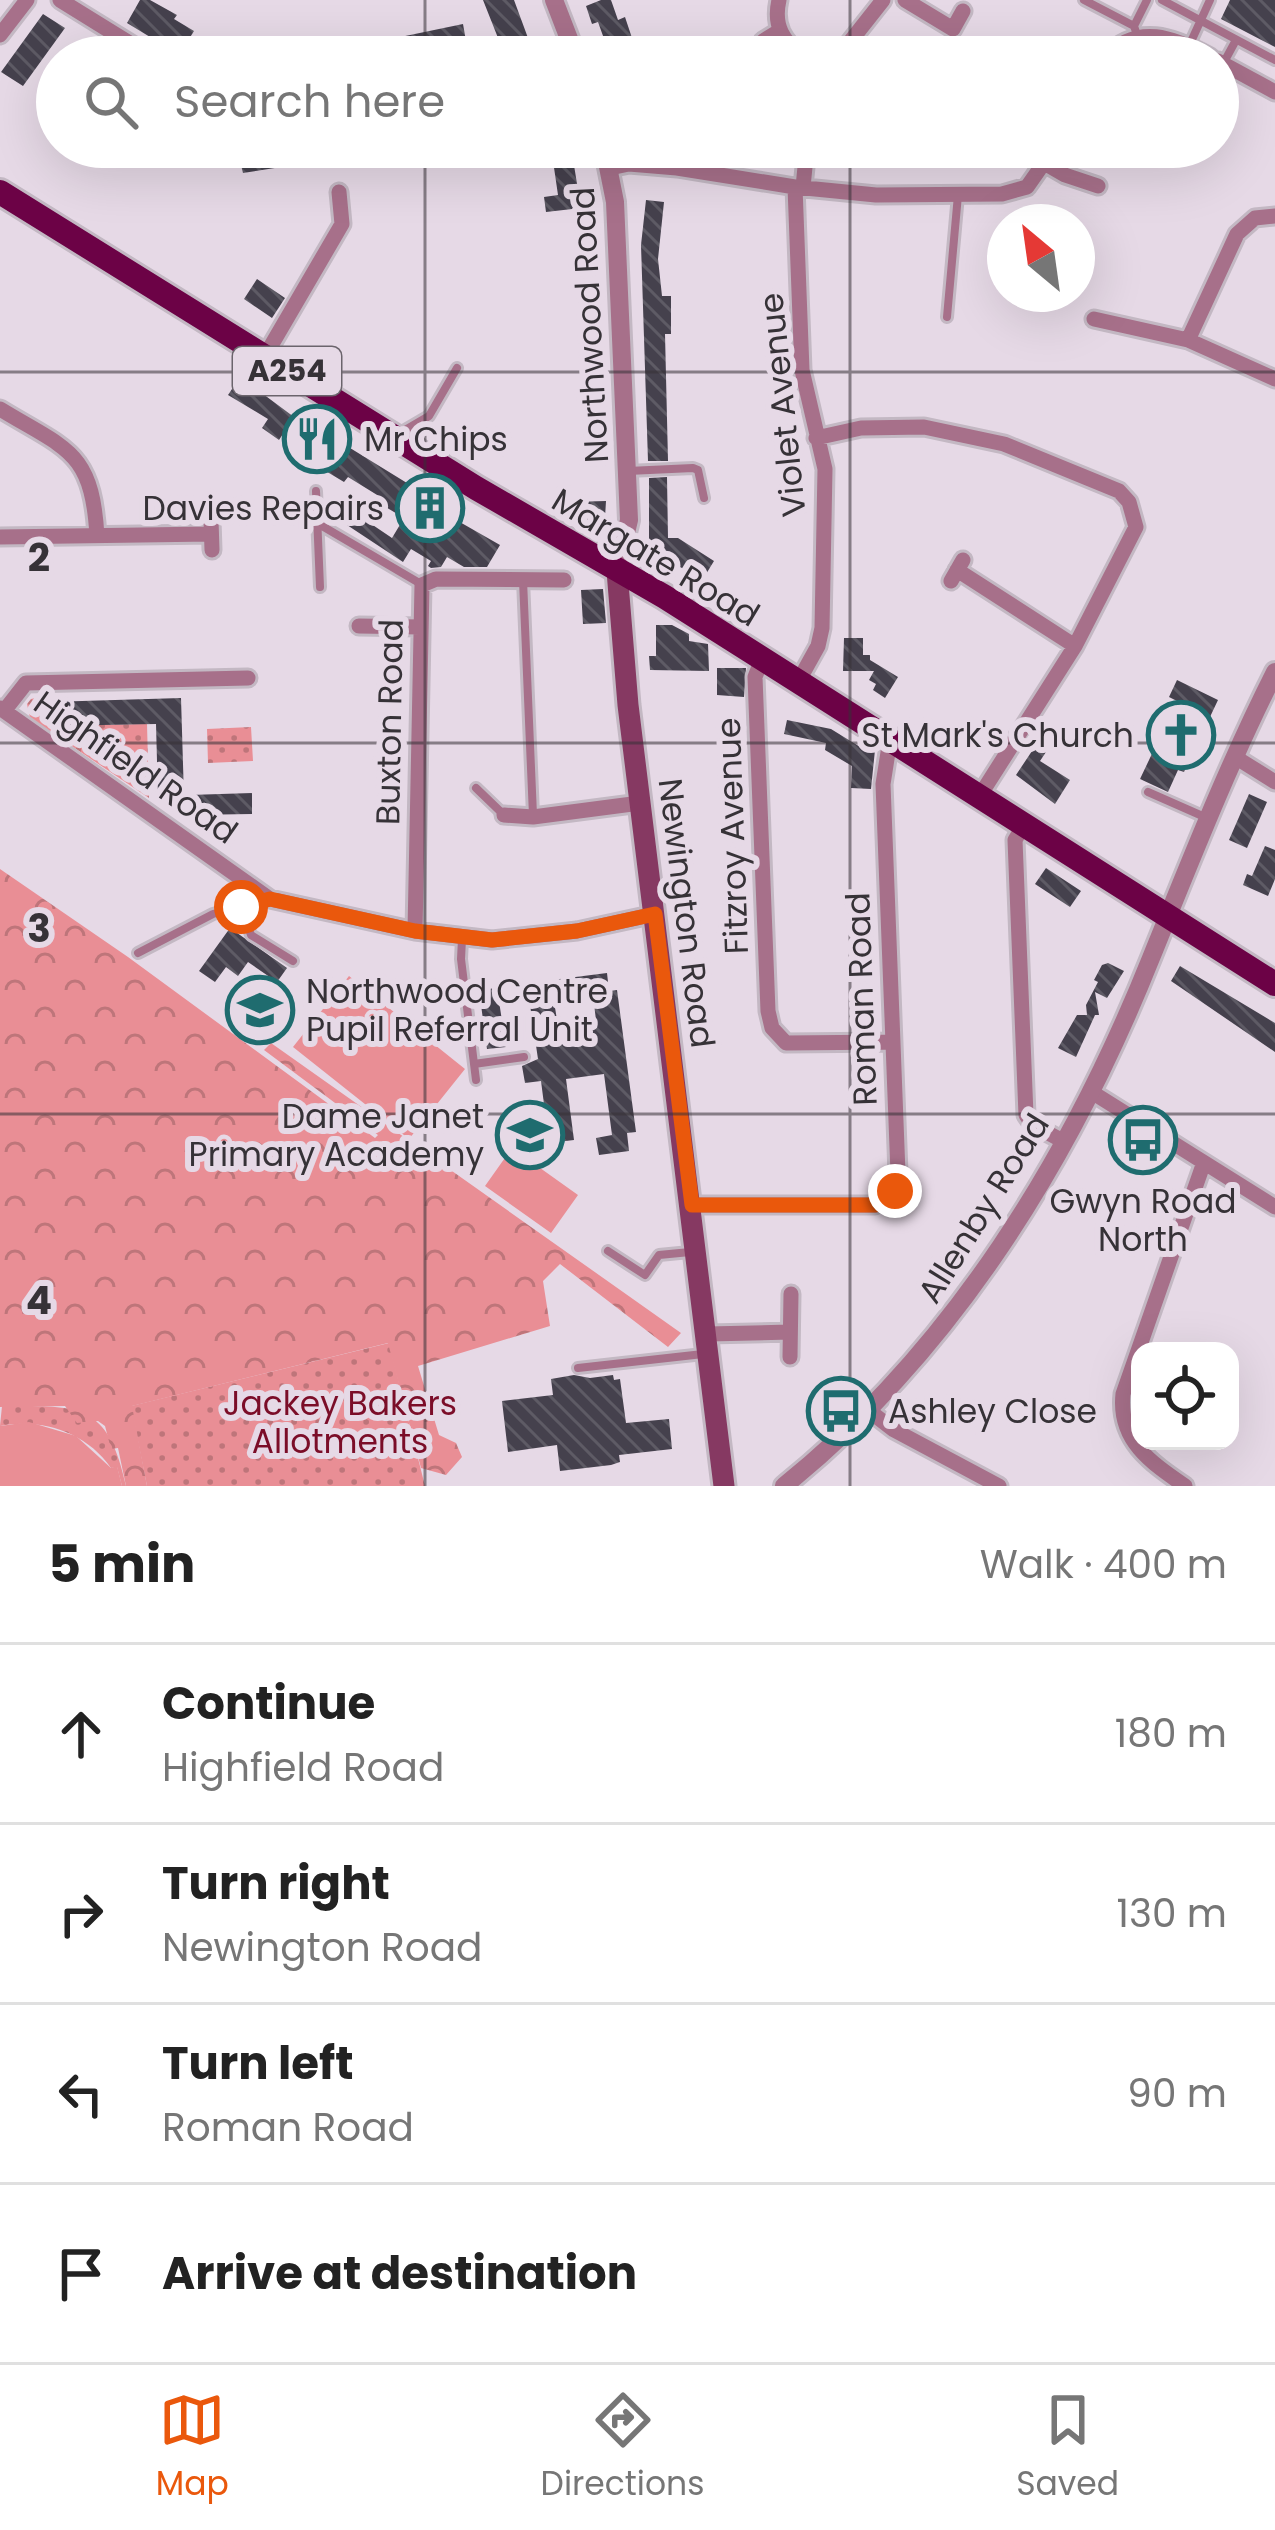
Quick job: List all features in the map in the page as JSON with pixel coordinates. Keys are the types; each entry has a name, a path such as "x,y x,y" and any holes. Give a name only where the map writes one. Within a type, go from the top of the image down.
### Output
{"main road":[{"name":"Margate Road","path":"0,191 762,659 1275,984"},
{"name":"Newington Road","path":"617,571 640,803 724,1486"}],"street":[{"path":"0,34 27,0"},
{"path":"60,0 118,36"},
{"path":"554,0 569,36"},
{"path":"779,0 775,17 784,36"},
{"path":"855,36 883,0"},
{"path":"905,0 953,29 963,10"},
{"path":"770,36 779,31"},
{"path":"1129,36 1135,31 1156,36"},
{"path":"1239,73 1275,92"},
{"name":"Northwood Road","path":"610,168 628,520 617,571"},
{"path":"677,168 876,195 1016,192 1027,187 1043,168"},
{"name":"Violet Avenue","path":"798,682 818,646 822,628 825,469 802,370 803,168"},
{"path":"1056,168 1098,185"},
{"path":"265,356 342,224 339,193"},
{"path":"1188,340 1237,234 1255,218 1275,216"},
{"path":"1094,319 1188,340 1275,379"},
{"path":"0,409 73,453 83,466 95,495 97,536"},
{"path":"817,437 861,428 924,428 1004,444 1118,491 1129,502 1136,527 1075,646 979,797"},
{"path":"0,537 211,535"},
{"path":"957,570 1075,646"},
{"name":"Buxton Road","path":"415,931 422,585 436,579 564,580"},
{"path":"359,627 420,627"},
{"name":"Fitzroy Avenue","path":"762,659 755,676 772,1028 786,1043 892,1042"},
{"name":"Allenby Road","path":"784,1486 868,1410 945,1325 1027,1208 1090,1091 1275,672"},
{"path":"2,710 26,683 248,678"},
{"name":"Highfield Road","path":"2,710 270,899 415,931 492,940 577,931 655,914"},
{"name":"Roman Road","path":"692,1205 875,1205 895,1191 883,784 890,740"},
{"path":"1235,757 1275,782"},
{"path":"505,815 533,817 640,803"},
{"path":"1024,825 1015,840 1026,1115 1033,1125 1063,1141"},
{"path":"1090,1091 1275,1207"},
{"path":"1185,1486 1143,1456 1123,1424 1121,1410 1203,1165"},
{"path":"790,1357 791,1294"},
{"path":"709,1343 790,1333"},
{"path":"868,1410 894,1430 999,1486"}],"lane":[{"path":"1084,0 1135,31 1147,0"},
{"path":"1162,0 1229,36"},
{"path":"1193,36 1210,0"},
{"path":"1239,42 1275,61"},
{"path":"947,317 958,194"},
{"path":"394,437 429,416 458,368"},
{"path":"627,471 694,468 704,498"},
{"path":"316,491 320,587"},
{"path":"317,523 422,585"},
{"path":"524,580 533,817"},
{"path":"476,788 505,815"},
{"path":"1148,791 1208,819"},
{"path":"138,953 179,928 270,899"},
{"path":"241,907 251,935 292,961"},
{"path":"462,936 476,1081"},
{"path":"474,1064 524,1057"},
{"path":"608,1251 645,1275 659,1255 698,1252"},
{"path":"578,1368 709,1343"}],"green space":[{"path":"44,696 41,711 49,711 50,726 147,724 149,798 30,718 27,704"},
{"path":"251,727 253,761 208,763 207,729"},
{"path":"0,869 375,1138 378,1135 264,1050 271,1043 681,1333 668,1347 560,1264 543,1281 550,1326 418,1366 439,1435 456,1443 462,1457 446,1475 421,1468 388,1343 132,1406 147,1486 126,1486 118,1448 111,1449 105,1426 98,1421 77,1423 65,1406 0,1407"},
{"path":"349,976 465,1069 409,1139 293,1047"},
{"path":"512,1148 578,1195 551,1233 485,1186"},
{"name":"Jackey Bakers Allotments","path":"389,1343 425,1486 147,1486 131,1406"},
{"path":"2,1406 70,1409 86,1415 110,1438 126,1486 122,1486 117,1467 111,1468 89,1445 62,1430 32,1424 0,1426"},
{"path":"29,1422 76,1436 111,1468 117,1466 122,1486 0,1486 0,1426"}],"building":[{"path":"140,0 150,0 194,31 191,36 148,36 127,23"},
{"path":"483,0 514,0 527,36 497,36"},
{"path":"611,0 618,20 625,17 631,36 603,36 598,22 592,24 586,6"},
{"path":"1230,0 1275,0 1275,47 1221,19"},
{"path":"43,14 65,28 59,36 36,36 36,68 23,86 1,72"},
{"path":"463,24 465,36 405,36"},
{"path":"554,168 574,168 581,208 546,212 544,197 558,195"},
{"path":"646,200 664,202 658,259 662,296 671,296 671,334 665,334 668,461 648,461 641,245"},
{"path":"257,279 285,298 272,318 244,299"},
{"path":"240,377 294,417 279,440 262,428 268,419 228,395"},
{"path":"299,420 500,545 487,567 464,567 447,557 441,567 431,568 431,561 411,549 403,562 344,523 352,511 392,538 404,518 348,477 344,482 324,470 328,464 300,448"},
{"path":"667,477 668,538 678,538 714,561 703,579 657,555 649,538 649,478"},
{"path":"606,501 604,534 575,526 570,502"},
{"path":"603,589 606,623 583,624 581,590"},
{"path":"656,625 672,625 689,634 689,641 708,644 709,671 650,670 649,656 656,656"},
{"path":"844,638 863,638 863,655 870,655 870,660 898,677 885,698 873,690 876,684 869,680 874,671 843,671"},
{"path":"717,668 746,668 744,697 717,695"},
{"name":"St Mark's Church","path":"1177,680 1218,700 1184,772 1178,770 1168,792 1140,779 1177,701 1169,697"},
{"path":"181,698 184,797 158,798 156,724 49,726 49,702"},
{"path":"787,720 831,729 865,750 875,750 871,789 851,788 852,766 825,750 826,743 784,734"},
{"path":"1036,745 1046,752 1040,761 1070,780 1055,804 1016,775"},
{"path":"252,793 252,814 189,815 189,795"},
{"path":"1249,794 1267,802 1247,848 1229,840"},
{"path":"1265,846 1275,850 1275,879 1268,896 1243,885"},
{"path":"1046,868 1081,891 1070,907 1035,884"},
{"path":"230,928 287,968 277,982 248,962 238,976 226,967 215,982 199,971"},
{"path":"1108,963 1124,971 1107,998 1095,992 1099,1015 1087,1015 1086,1005 1098,982 1094,980"},
{"path":"1180,966 1275,1023 1275,1052 1171,981"},
{"path":"607,973 609,991 617,990 636,1132 627,1133 629,1151 599,1155 596,1138 612,1135 604,1074 566,1079 574,1140 549,1143 541,1081 525,1083 522,1066 538,1059 529,998 538,997 536,982","holes":["593,996 597,1028 559,1033 554,1001"]},
{"path":"497,988 506,1047 487,1049 479,990"},
{"path":"1077,1015 1095,1015 1076,1057 1058,1048"},
{"path":"574,1375 620,1379 626,1423 669,1419 672,1449 619,1455 620,1462 611,1465 560,1471 557,1445 508,1452 502,1401 553,1395 551,1379"}],"place":[{"name":"Mr Chips","path":"317,439"},
{"name":"Davies Repairs","path":"430,508"},
{"name":"St Mark's Church","path":"1181,735"},
{"name":"Northwood Centre Pupil Referral Unit","path":"260,1010"},
{"name":"Dame Janet Primary Academy","path":"530,1135"},
{"name":"Gwyn Road North","path":"1143,1140"},
{"name":"Ashley Close","path":"841,1411"}],"route":[{"path":"241,907 270,899 415,931 492,940 577,931 655,914 692,1205 875,1205 895,1191"}]}
